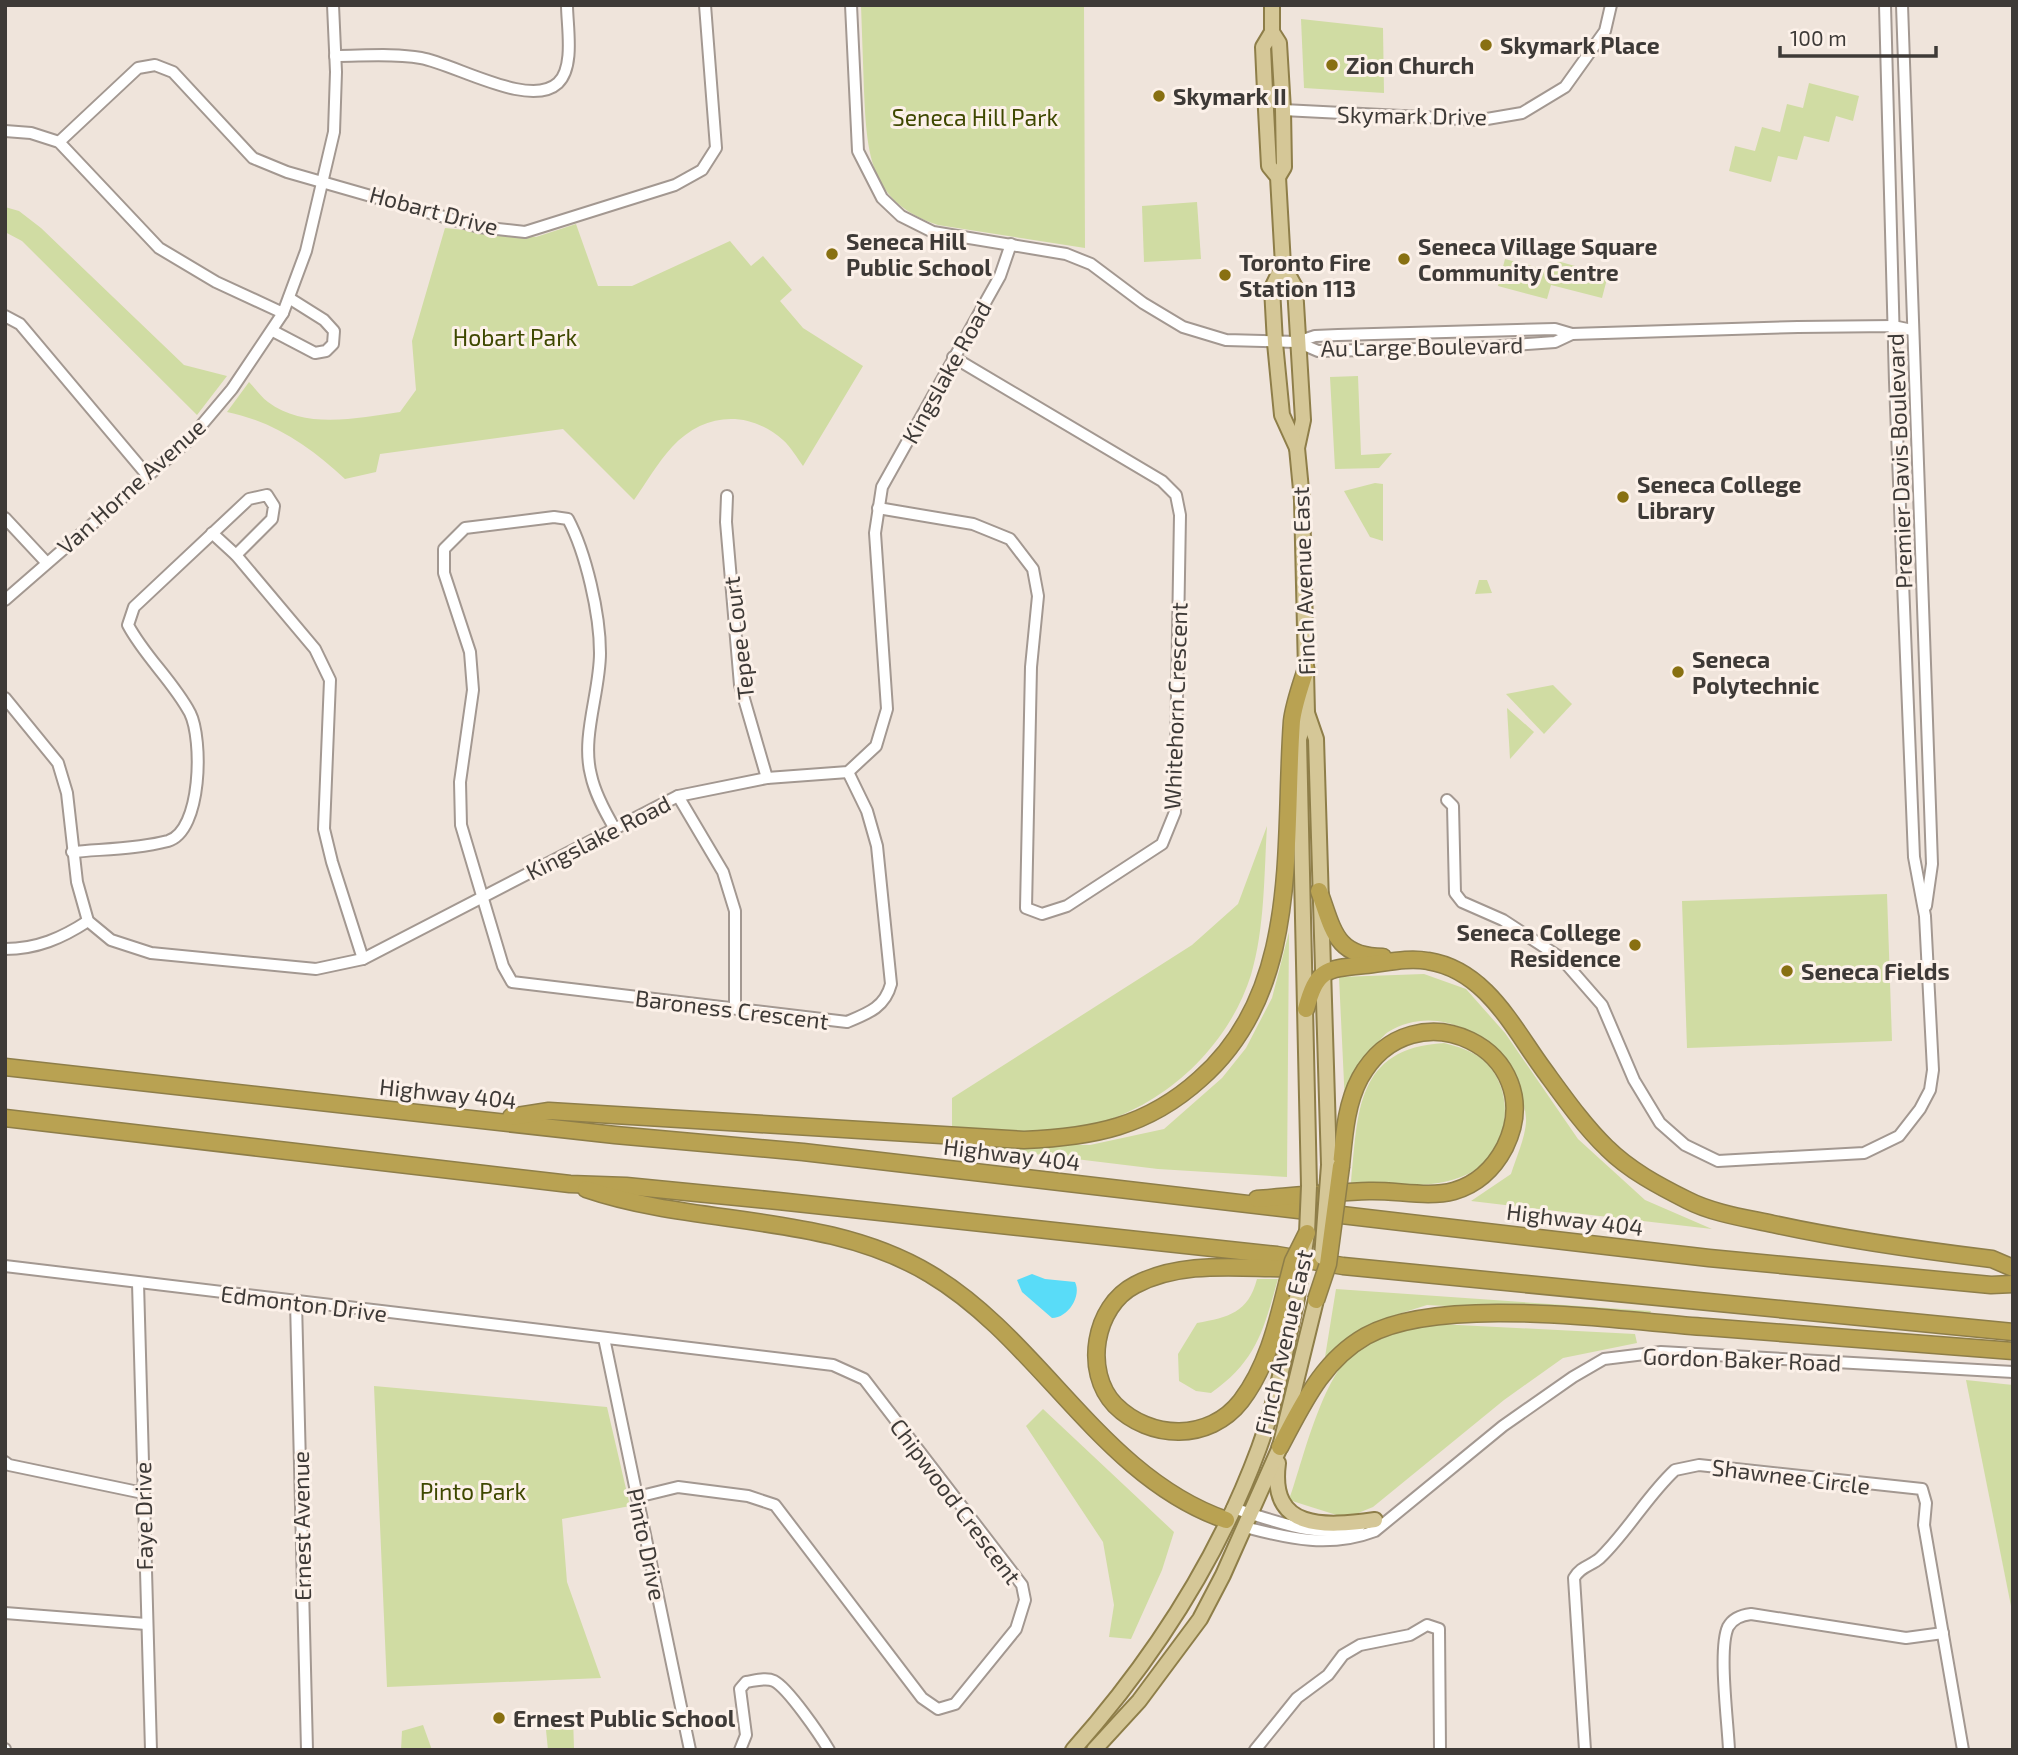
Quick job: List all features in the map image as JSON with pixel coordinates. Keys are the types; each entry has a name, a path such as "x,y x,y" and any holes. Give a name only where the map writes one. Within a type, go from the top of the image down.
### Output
{"highway":[{"path":"494,1120 549,1111 1024,1140 1070,1138 1110,1131 1149,1115 1187,1091 1215,1066 1236,1041 1264,988 1274,959 1284,868 1292,720 1306,669"},
{"path":"1319,891 1341,945 1365,955 1429,961 1446,966 1490,996 1518,1029 1543,1069 1607,1149 1647,1179 1690,1202 1744,1217 1852,1241 1992,1259 2013,1268"},
{"path":"1306,1009 1313,984 1322,973 1334,968 1409,960"},
{"path":"1214,1202 1370,1191 1453,1191 1477,1180 1496,1164 1511,1135 1514,1111 1511,1086 1500,1065 1483,1047 1456,1032 1409,1034 1389,1044 1361,1077 1347,1114 1335,1165 1328,1264 1316,1300"},
{"name":"Highway 404","path":"5,1067 615,1135 803,1152 1214,1202 1722,1259 1991,1285 2013,1284"},
{"path":"5,1118 570,1184 626,1186 792,1202 1264,1253 1343,1266 2013,1332"},
{"path":"570,1184 628,1203 838,1238 878,1250 930,1273 984,1312 1153,1483 1194,1507 1229,1514"},
{"path":"1307,1233 1293,1261 1287,1284 1260,1370 1240,1402 1225,1418 1197,1432 1167,1432 1135,1420 1114,1403 1102,1381 1096,1354 1100,1327 1109,1309 1132,1286 1161,1274 1205,1267 1270,1269 1343,1266"},
{"path":"1280,1447 1312,1387 1343,1352 1366,1336 1398,1322 1429,1315 1555,1316 2013,1351"}],"main road":[{"name":"Finch Avenue East","path":"1272,5 1272,32 1264,47 1265,101 1269,166 1278,177"},
{"name":"Finch Avenue East","path":"1272,32 1279,43 1283,110 1284,167 1278,177 1283,265 1296,287 1303,420 1297,449 1302,513 1307,713 1316,739 1322,973 1335,1165"},
{"name":"Finch Avenue East","path":"1283,265 1272,288 1275,343 1282,415 1297,449"},
{"name":"Finch Avenue East","path":"1073,1750 1116,1701 1173,1619 1229,1514 1266,1427 1297,1298 1307,1233 1310,1170 1299,739 1307,713"},
{"name":"Finch Avenue East","path":"1094,1750 1139,1701 1200,1619 1280,1447 1316,1300"},
{"path":"1280,1447 1275,1481 1278,1497 1291,1514 1333,1525 1375,1520"},
{"path":"1229,1514 1248,1520"}],"street":[{"name":"Van Horne Avenue","path":"5,600 189,440 232,389 283,313 306,251 334,132 335,56 332,5"},
{"path":"335,56 421,58 526,93 545,90 559,83 568,63 567,5"},
{"name":"Hobart Drive","path":"59,142 138,68 155,65 173,72 253,158 287,172 324,180 479,227 525,232 675,185 702,170 716,148 705,5"},
{"path":"851,5 858,151 882,198 901,216 933,232 1066,254 1091,264 1143,303 1183,327 1226,340 1297,342"},
{"name":"Skymark Drive","path":"1283,110 1481,120 1522,113 1565,87 1605,31 1611,5"},
{"name":"Premier Davis Boulevard","path":"1447,800 1453,806 1454,814 1455,893 1462,901 1503,920 1561,958 1602,1005 1634,1080 1660,1123 1685,1145 1718,1161 1864,1153 1899,1136 1920,1109 1930,1090 1933,1070 1925,916 1914,863 1885,5"},
{"name":"Premier Davis Boulevard","path":"1902,5 1932,864 1925,916"},
{"path":"5,131 32,133 59,142 159,248 216,282 283,313"},
{"name":"Kingslake Road","path":"88,921 111,940 151,953 316,969 363,959 678,796 767,778 848,772 876,747 887,709 875,533 882,487 1000,276 1011,244"},
{"path":"273,331 315,353 326,351 333,344 334,331 324,320 289,298"},
{"path":"5,316 20,324 147,475"},
{"name":"Au Large Boulevard","path":"1297,342 1315,336 1555,329 1572,334 1894,326 1912,330"},
{"name":"Au Large Boulevard","path":"1297,342 1318,351 1474,348 1555,342 1572,334"},
{"name":"Whitehorn Crescent","path":"878,508 973,524 1010,539 1033,569 1038,596 1031,667 1026,908 1042,914 1067,905 1162,844 1175,812 1180,514 1176,495 1162,481 953,357"},
{"path":"72,852 170,841 185,830 194,807 197,743 191,715 171,683 138,643 128,625 134,607 212,533 249,499 267,495 274,506 272,519 236,555"},
{"name":"Tepee Court","path":"727,496 726,522 740,685 767,778"},
{"path":"481,897 461,825 460,782 473,690 470,652 444,573 444,549 465,527 554,517 568,519 576,534 595,607 600,653 590,739 590,773 615,829"},
{"path":"5,518 46,562"},
{"path":"212,533 236,555 316,649 330,680 324,829 331,862 363,959"},
{"path":"5,950 23,949 63,938 88,921 72,852 67,793 58,763 7,705"},
{"name":"Baroness Crescent","path":"481,897 503,967 512,982 848,1022 870,1013 887,999 891,984 877,846 867,811 848,772"},
{"path":"678,796 723,872 734,911 735,1008"},
{"name":"Edmonton Drive","path":"5,1266 604,1338"},
{"name":"Faye Drive","path":"138,1283 151,1750"},
{"name":"Ernest Avenue","path":"296,1302 307,1750"},
{"name":"Pinto Drive","path":"604,1338 690,1750"},
{"name":"Chipwood Crescent","path":"604,1338 833,1365 864,1379 1022,1585 1025,1600 1016,1629 955,1704 938,1709 922,1698 775,1505 748,1496 678,1487 637,1497"},
{"name":"Gordon Baker Road","path":"1248,1520 1301,1540 1352,1540 1375,1531 1503,1426 1573,1377 1604,1359 1661,1352 2013,1372"},
{"path":"5,1462 143,1493"},
{"name":"Shawnee Circle","path":"1585,1750 1574,1578 1582,1567 1600,1558 1632,1525 1664,1481 1682,1467 1699,1465 1775,1471 1896,1488 1918,1486 1922,1489 1926,1503 1924,1525 1964,1750"},
{"name":"Gordon Baker Road","path":"1248,1520 1315,1531 1348,1530 1396,1514"},
{"path":"5,1613 146,1624"},
{"path":"1729,1750 1725,1644 1728,1626 1738,1617 1751,1614 1906,1638 1943,1633"},
{"path":"1255,1750 1297,1698 1328,1675 1343,1655 1360,1645 1410,1635 1427,1625 1438,1629 1441,1642 1437,1657 1440,1750"},
{"path":"740,1750 747,1735 740,1689 746,1682 762,1679 774,1681 788,1693 829,1750"}],"green space":[{"name":"Seneca Hill Park","path":"861,5 1084,5 1085,248 938,225 915,215 885,189 876,173 867,135"},
{"path":"1301,19 1383,28 1384,93 1304,88"},
{"path":"1809,83 1859,96 1853,121 1836,116 1829,142 1804,136 1797,160 1778,156 1771,182 1729,171 1735,146 1755,151 1762,127 1780,132 1787,104 1803,108"},
{"path":"1197,202 1201,259 1144,262 1142,206"},
{"path":"5,207 19,211 41,228 184,365 227,376 197,415 22,241 5,232"},
{"name":"Hobart Park","path":"576,224 598,286 632,286 730,241 751,266 763,256 792,290 780,301 803,328 863,366 803,466 786,443 769,430 755,423 726,419 698,427 684,436 662,459 634,500 563,429 380,454 376,472 345,479 319,456 291,437 261,422 227,412 249,382 268,402 298,416 332,420 400,412 416,390 412,341 445,228 536,237"},
{"path":"1505,259 1554,272 1557,261 1608,275 1602,298 1551,285 1547,299 1498,286"},
{"path":"1358,376 1361,455 1392,453 1379,468 1335,469 1330,377"},
{"path":"1375,483 1383,484 1383,541 1370,537 1344,491"},
{"path":"1479,580 1487,580 1492,593 1475,594"},
{"path":"1553,685 1572,704 1544,734 1506,694"},
{"path":"1507,708 1534,732 1510,759"},
{"path":"1267,826 1261,920 1251,975 1239,1005 1202,1058 1178,1081 1151,1100 1122,1115 1091,1125 1046,1132 952,1130 952,1098 1192,945 1238,904"},
{"name":"Seneca Fields","path":"1887,894 1892,1041 1687,1048 1682,901"},
{"path":"1289,932 1287,1177 1158,1169 984,1148 986,1144 1090,1145 1164,1129 1222,1078 1246,1048 1272,998"},
{"path":"1424,974 1466,989 1505,1033 1578,1139 1645,1200 1712,1229 1471,1201 1511,1174 1523,1139 1526,1118 1521,1094 1511,1072 1496,1053 1478,1037 1458,1026 1435,1021 1412,1022 1388,1032 1357,1066 1345,1104 1339,977"},
{"path":"1444,1043 1464,1049 1483,1060 1494,1073 1501,1088 1505,1104 1504,1121 1493,1152 1482,1165 1468,1174 1440,1183 1351,1183 1360,1109 1377,1071 1393,1057 1415,1048"},
{"path":"1257,1279 1278,1279 1256,1343 1239,1369 1211,1393 1196,1391 1179,1381 1178,1354 1197,1323 1236,1312 1248,1299"},
{"path":"1336,1289 1651,1311 1649,1317 1427,1305 1386,1318 1355,1335 1325,1357"},
{"path":"1438,1324 1635,1334 1637,1343 1563,1358 1504,1400 1373,1507 1346,1518 1289,1500 1328,1388 1354,1351 1378,1337"},
{"path":"1966,1380 2013,1385 2013,1616"},
{"name":"Pinto Park","path":"374,1386 607,1407 630,1506 562,1519 567,1582 601,1678 387,1687"},
{"path":"1043,1409 1174,1532 1162,1570 1131,1639 1109,1637 1114,1605 1103,1542 1026,1426"},
{"path":"573,1717 574,1748 548,1750 545,1720"},
{"path":"423,1725 432,1750 401,1750 402,1731"}],"water":[{"path":"1032,1274 1045,1279 1075,1282 1077,1294 1068,1310 1052,1318 1022,1292 1017,1280"}],"place":[{"name":"Skymark Place","path":"1486,45"},
{"name":"Zion Church","path":"1332,65"},
{"name":"Skymark II","path":"1159,96"},
{"name":"Seneca Hill Public School","path":"832,254"},
{"name":"Seneca Village Square Community Centre","path":"1404,259"},
{"name":"Toronto Fire Station 113","path":"1225,275"},
{"name":"Seneca College Library","path":"1623,497"},
{"name":"Seneca Polytechnic","path":"1678,672"},
{"name":"Seneca College Residence","path":"1635,945"},
{"name":"Seneca Fields","path":"1787,971"},
{"name":"Ernest Public School","path":"499,1718"}]}
